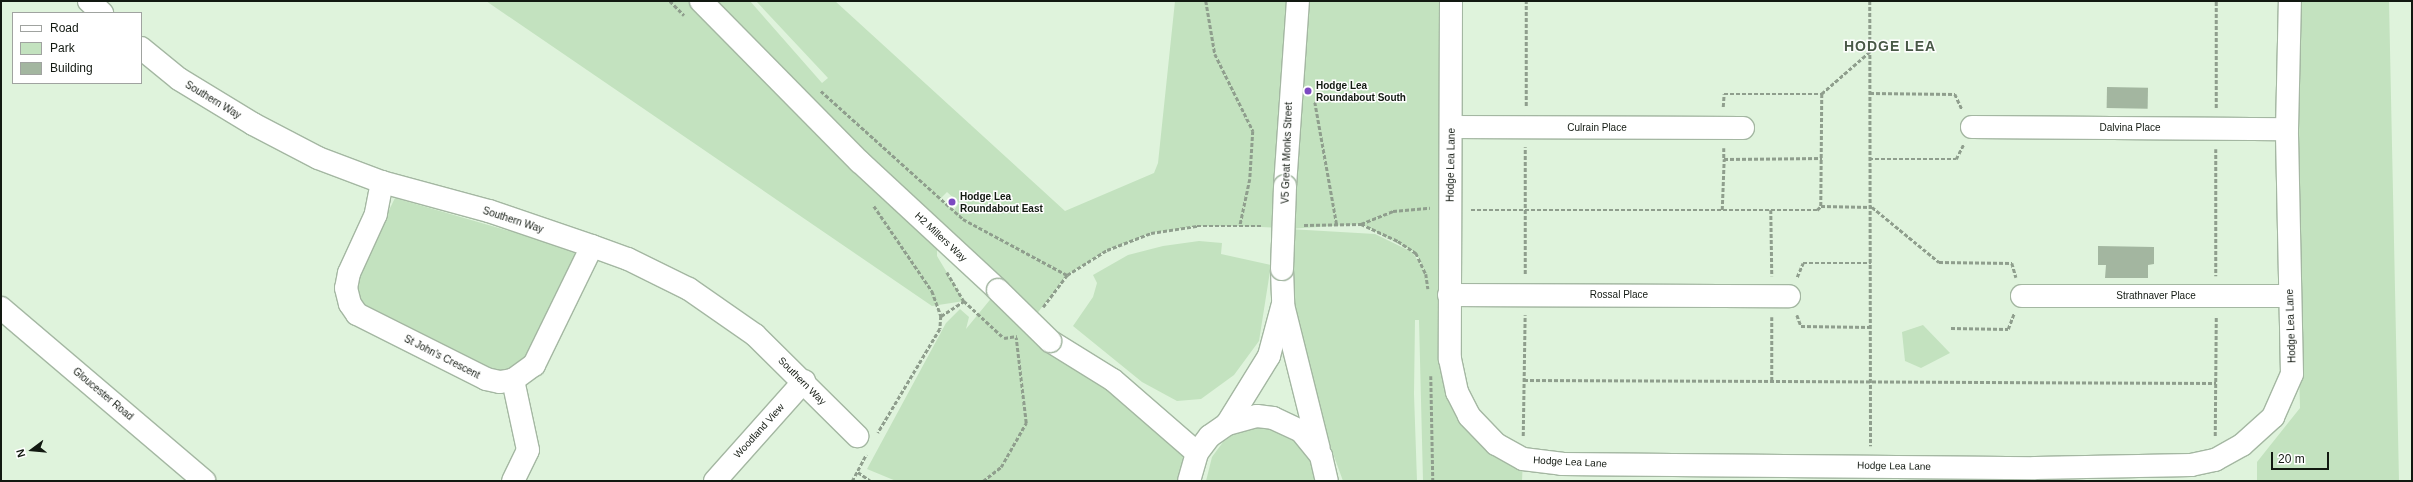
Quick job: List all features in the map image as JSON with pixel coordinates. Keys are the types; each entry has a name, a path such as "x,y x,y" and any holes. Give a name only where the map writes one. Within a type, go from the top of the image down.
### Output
{"street":[{"path":"89,1 101,12"},
{"name":"H2 Millers Way","path":"701,1 860,162 998,290 1050,341 1113,380 1197,453"},
{"name":"V5 Great Monks Street","path":"1298,1 1285,186 1282,269 1283,305 1326,472"},
{"name":"Hodge Lea Lane","path":"1451,1 1452,126 1450,209 1439,296 1457,392 1478,429 1496,444 1523,459 1562,464 1871,465 2034,474 2191,465 2215,460 2242,445 2273,417 2292,374 2287,129 2290,1"},
{"name":"Southern Way","path":"142,49 179,79 253,124 318,158 382,182 489,212 592,246 628,259 689,288 755,335 867,441"},
{"name":"Culrain Place","path":"1452,126 1525,128 1743,128"},
{"name":"Dalvina Place","path":"1972,127 2287,129"},
{"name":"St John's Crescent","path":"382,182 376,214 349,273 346,288 350,304 357,314 486,379 500,382 513,380"},
{"path":"513,481 528,450 513,380 534,365 592,246"},
{"name":"Rossal Place","path":"1439,296 1789,296"},
{"name":"Strathnaver Place","path":"2022,296 2290,296"},
{"name":"V5 Great Monks Street","path":"1227,424 1269,356 1283,305"},
{"name":"Gloucester Road","path":"1,308 204,481"},
{"name":"Woodland View","path":"715,481 804,381"},
{"path":"1189,481 1197,453 1210,436 1227,424 1257,416 1288,423 1313,442 1326,472"}],"path":[{"path":"670,1 687,18"},
{"path":"1206,1 1215,54 1253,131 1250,180 1240,226"},
{"path":"1523,459 1526,1"},
{"path":"1870,1 1869,159 1872,207 1871,465"},
{"path":"2215,460 2216,1"},
{"path":"1821,206 1822,94 1870,52"},
{"path":"818,87 962,219 1067,275"},
{"path":"1869,159 1956,159 1972,127 1955,94 1870,92"},
{"path":"1315,102 1337,224"},
{"path":"1722,210 1724,160"},
{"path":"852,481 858,472 867,441 940,329 941,316 932,291 881,213 870,202"},
{"path":"1300,225 1361,224 1393,212 1450,209 1817,210 1821,206 1872,207 1939,262 2012,263 2022,296 2008,329 1951,328"},
{"path":"1361,224 1416,253 1439,296"},
{"path":"1041,309 1067,275 1106,250 1151,233 1197,226 1270,226"},
{"path":"1871,263 1803,263 1789,296 1801,326 1871,327"},
{"path":"945,269 964,301 1004,338 1016,338"},
{"path":"941,316 964,301"},
{"path":"983,481 1001,467 1026,422 1016,338 1020,333"},
{"path":"1431,371 1433,481"},
{"path":"1524,380 1871,380 2216,383"},
{"path":"858,472 871,481"}],"green space":[{"path":"486,1 750,1 822,83 828,78 756,1 835,1 1065,211 1154,173 1158,163 1175,1 1451,1 1457,392 1523,459 1522,481 1423,481 1419,320 1415,320 1414,394 1417,481 1343,481 1331,448 1307,422 1283,305 1284,228 1197,226 1151,233 1107,250 1067,275 1032,320 1197,453 1189,481 896,481 867,469 946,323 960,309 969,317 966,329 998,290 937,233 937,256 964,301 932,306","holes":["947,192 959,203 954,210 940,199","1361,224 1416,253 1424,270 1412,252 1375,234 1289,229"]},
{"path":"2290,1 2389,1 2399,481 2257,481 2257,462 2300,408"},
{"path":"395,198 579,251 525,366 502,372 479,365 379,317 359,299 356,277"},
{"path":"1199,241 1222,243 1221,254 1271,265 1259,341 1234,375 1201,399 1177,401 1142,382 1073,326 1093,297 1097,283 1093,275 1128,255 1163,246"},
{"path":"1923,325 1950,353 1921,368 1905,361 1902,332"},
{"path":"1255,427 1273,428 1290,435 1304,447 1313,463 1316,481 1206,481 1212,457 1223,442 1237,432"}],"building":[{"path":"2107,87 2148,88 2148,109 2107,108"},
{"path":"2098,246 2154,247 2154,264 2148,265 2148,278 2105,278 2106,265 2098,265"}],"place":[{"name":"Hodge Lea Roundabout South","path":"1308,91"},
{"name":"Hodge Lea Roundabout East","path":"952,202"}],"district":[{"name":"HODGE LEA","path":"1890,46"}]}
